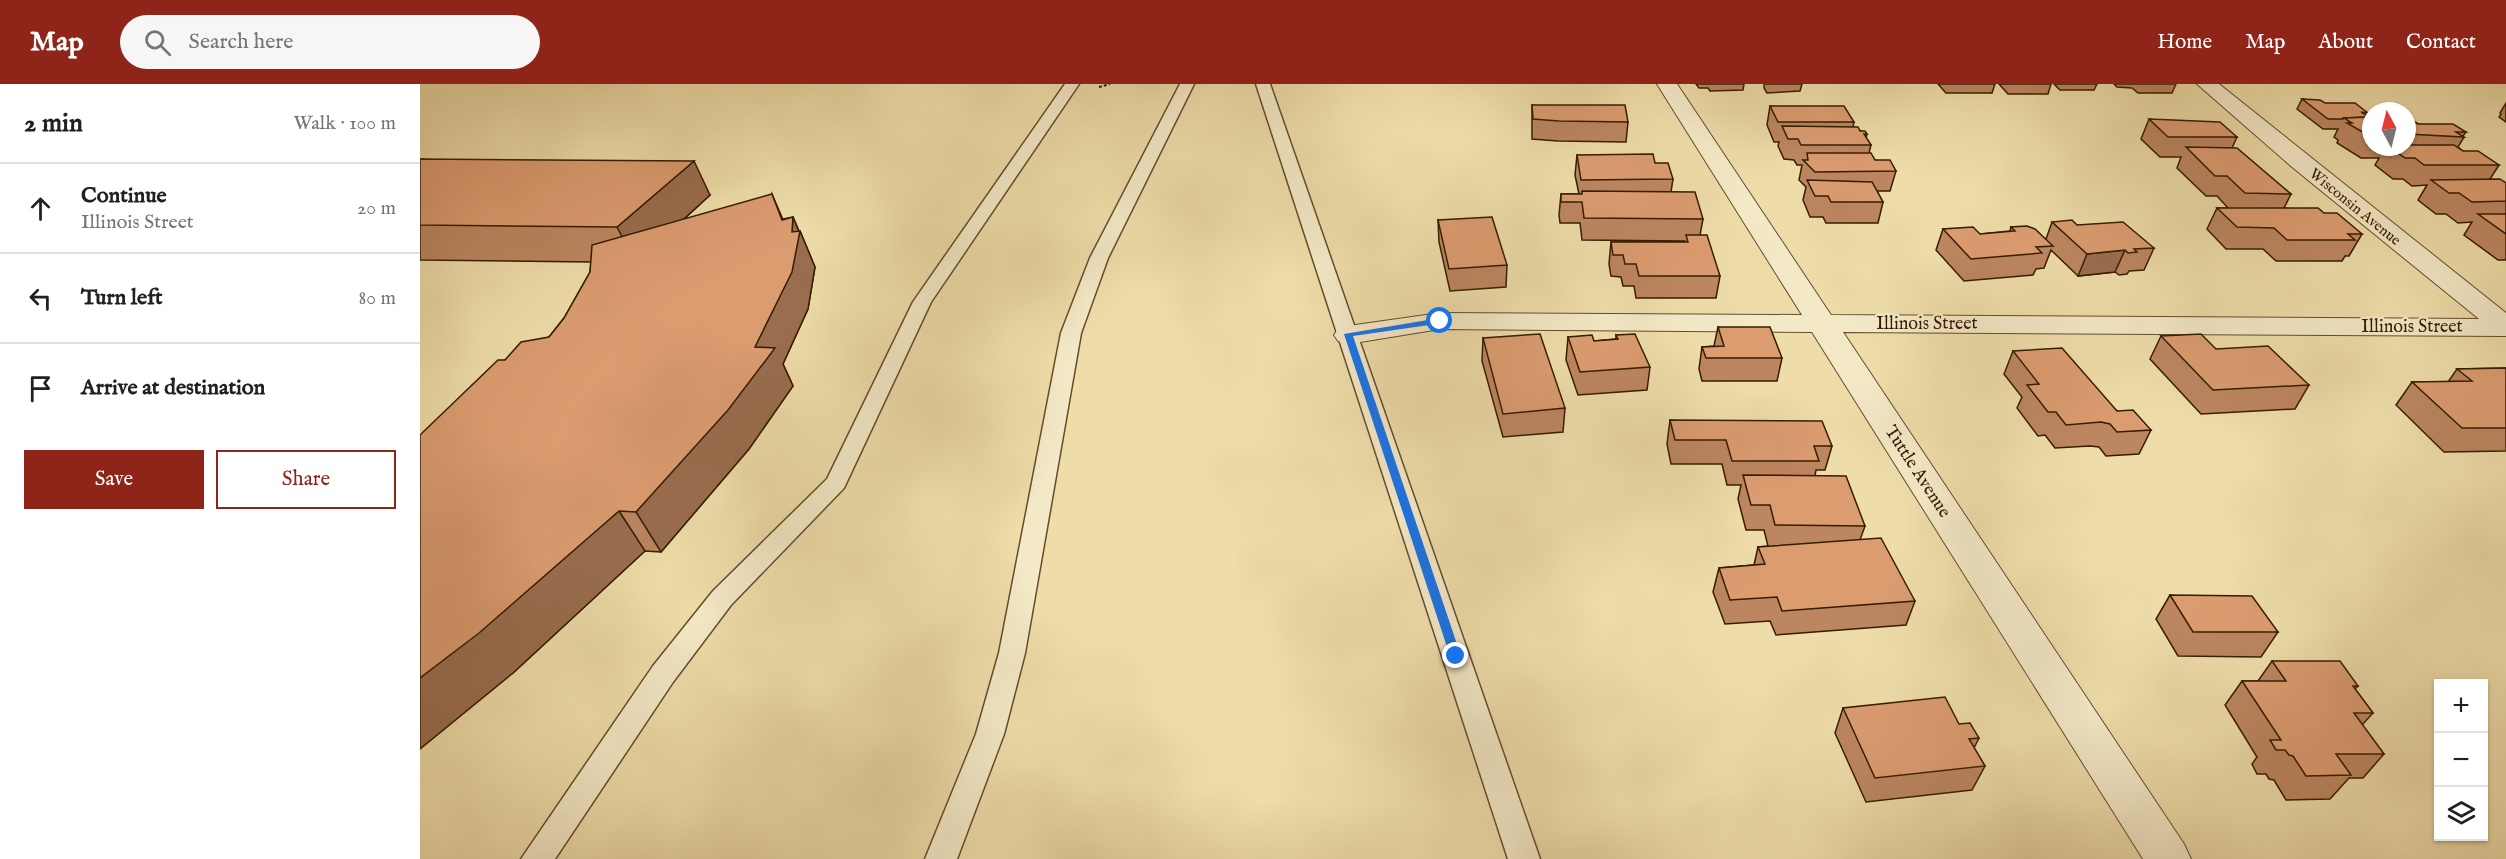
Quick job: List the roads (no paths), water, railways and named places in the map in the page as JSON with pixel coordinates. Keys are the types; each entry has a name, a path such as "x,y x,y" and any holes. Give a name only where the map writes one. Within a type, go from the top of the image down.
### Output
{"street":[{"name":"Tuttle Avenue","path":"1667,84 1819,323 2168,859"},
{"name":"Wisconsin Avenue","path":"2206,84 2506,327"},
{"name":"Illinois Street","path":"1348,334 1440,321 2506,327"}],"lane":[{"path":"537,859 663,674 722,598 836,483 922,302 1072,84"},
{"path":"941,859 990,734 1012,653 1071,333 1099,258 1187,84"},
{"path":"1263,84 1524,859"}]}
